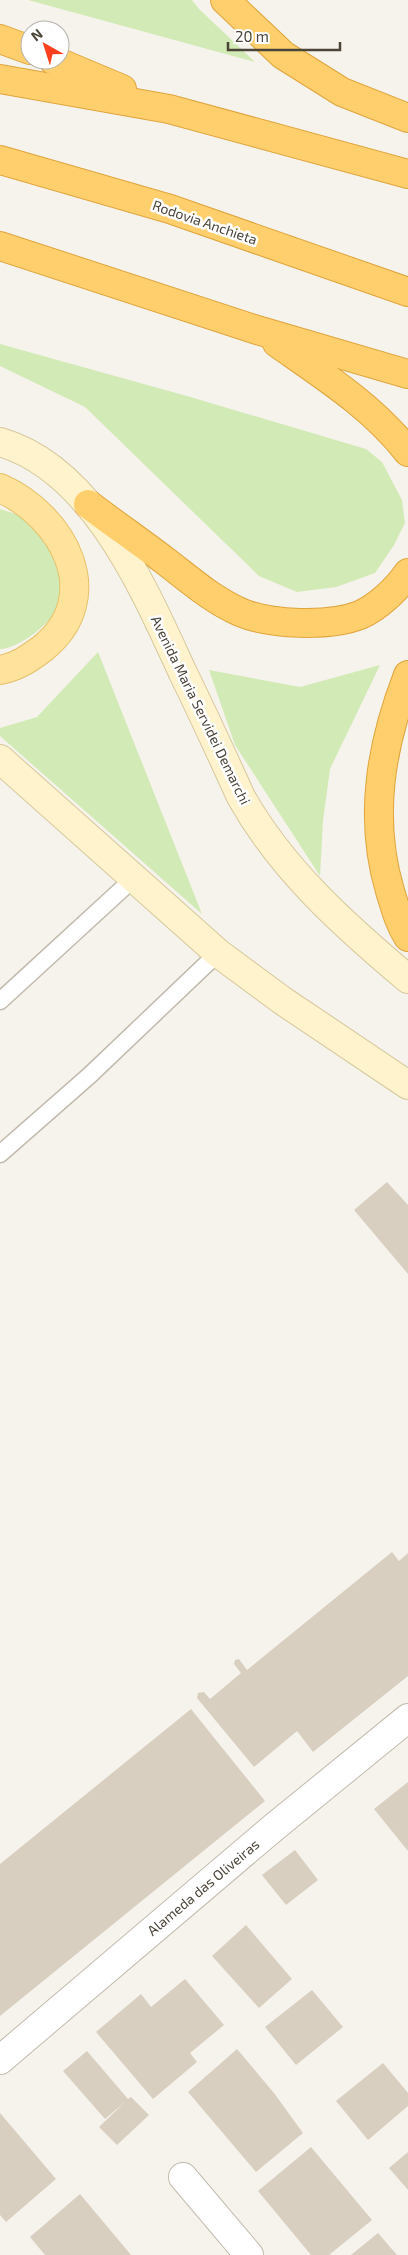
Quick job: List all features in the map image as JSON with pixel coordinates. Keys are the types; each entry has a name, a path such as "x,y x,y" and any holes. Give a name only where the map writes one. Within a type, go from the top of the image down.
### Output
{"highway":[{"path":"225,0 282,55 342,92 408,118"},
{"path":"0,39 20,46"},
{"path":"70,67 169,109"},
{"path":"0,79 169,109 408,174"},
{"name":"Rodovia Anchieta","path":"0,160 170,209 408,292"},
{"path":"0,246 258,330 408,374"},
{"path":"258,330 376,416 408,452"},
{"path":"88,504 202,590 241,612 257,617 307,622 334,621 358,615 386,597 408,573"},
{"path":"408,675 390,727 381,766 378,801 380,846 385,873 396,909 408,937"}],"main road":[{"name":"Avenida Maria Servidei Demarchi","path":"0,442 19,448 45,462 88,504 138,580 241,797 258,826 308,887 341,921 408,979"},
{"path":"0,488 33,508 55,533 69,557 76,585 71,614 63,628 34,655 20,664 0,670"},
{"path":"0,759 218,953 283,1001 408,1084"}],"street":[{"name":"Alameda das Oliveiras","path":"0,2060 266,1834 408,1718"},
{"path":"183,2177 248,2255"}],"lane":[{"path":"0,1000 133,879"},
{"path":"0,1154 90,1075 218,953"}],"green space":[{"path":"28,0 192,0 199,9 255,62"},
{"path":"0,344 187,396 366,449 382,462 402,500 405,523 394,545 375,573 336,587 297,592 259,576 85,407 0,366"},
{"path":"0,509 25,517 48,533 67,586 58,609 40,629 24,641 0,649"},
{"path":"98,652 202,914 0,736 0,728 37,717"},
{"path":"380,665 330,769 323,821 320,876 235,745 209,670 300,687"}],"building":[{"path":"387,1182 408,1205 408,1274 354,1210"},
{"path":"392,1552 399,1561 408,1553 408,1676 313,1752 297,1731 254,1767 197,1698 198,1693 204,1692 210,1699 241,1673 234,1664 235,1660 239,1659 247,1670"},
{"path":"191,1709 265,1801 0,2016 0,1864"},
{"path":"408,1782 408,1851 374,1809"},
{"path":"295,1850 318,1880 286,1905 262,1875"},
{"path":"246,1925 292,1979 259,2008 212,1956"},
{"path":"185,1979 224,2025 190,2053 197,2062 153,2099 96,2032 141,1994 151,2007"},
{"path":"312,1990 343,2027 296,2065 265,2027"},
{"path":"237,2049 274,2093 303,2133 256,2172 188,2092"},
{"path":"87,2051 128,2099 131,2097 149,2115 117,2145 99,2127 125,2102 105,2119 63,2071"},
{"path":"383,2063 408,2093 408,2106 368,2140 336,2101"},
{"path":"0,2113 56,2179 6,2222 0,2215"},
{"path":"311,2147 372,2220 329,2255 311,2255 258,2191"},
{"path":"408,2152 408,2190 389,2168"},
{"path":"80,2194 131,2255 45,2255 30,2237"},
{"path":"378,2233 397,2255 351,2255"}]}
